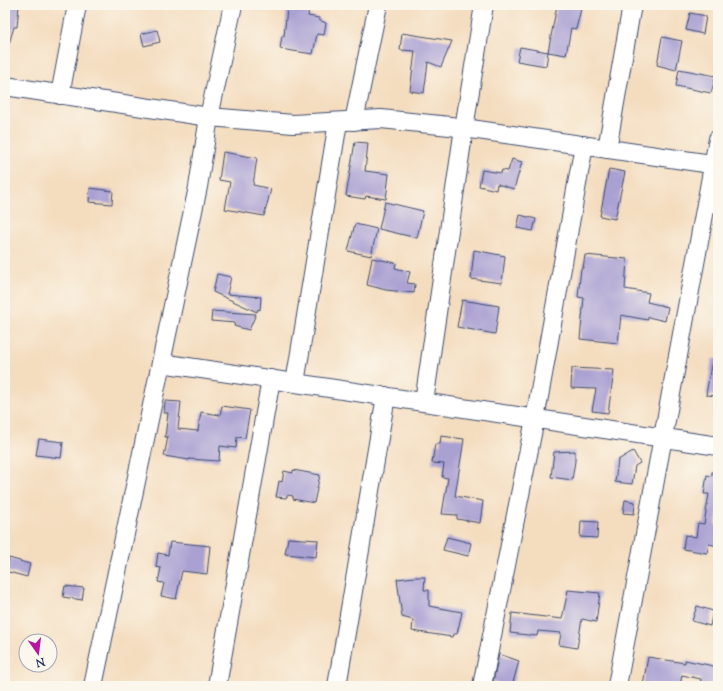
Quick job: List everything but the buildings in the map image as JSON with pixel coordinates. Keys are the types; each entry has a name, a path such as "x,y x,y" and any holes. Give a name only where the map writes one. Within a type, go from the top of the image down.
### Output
{"street":[{"path":"60,95 78,5"},
{"path":"93,686 198,187 209,117 233,5"},
{"path":"295,383 346,121 378,5"},
{"path":"424,402 464,128 484,5"},
{"path":"607,149 632,5"},
{"path":"5,86 209,117 293,124 381,120 464,128 716,164"},
{"path":"617,686 716,164 718,139"},
{"path":"482,686 535,419 584,146"},
{"path":"161,363 718,446"},
{"path":"217,686 271,379"},
{"path":"337,686 386,396"}]}
